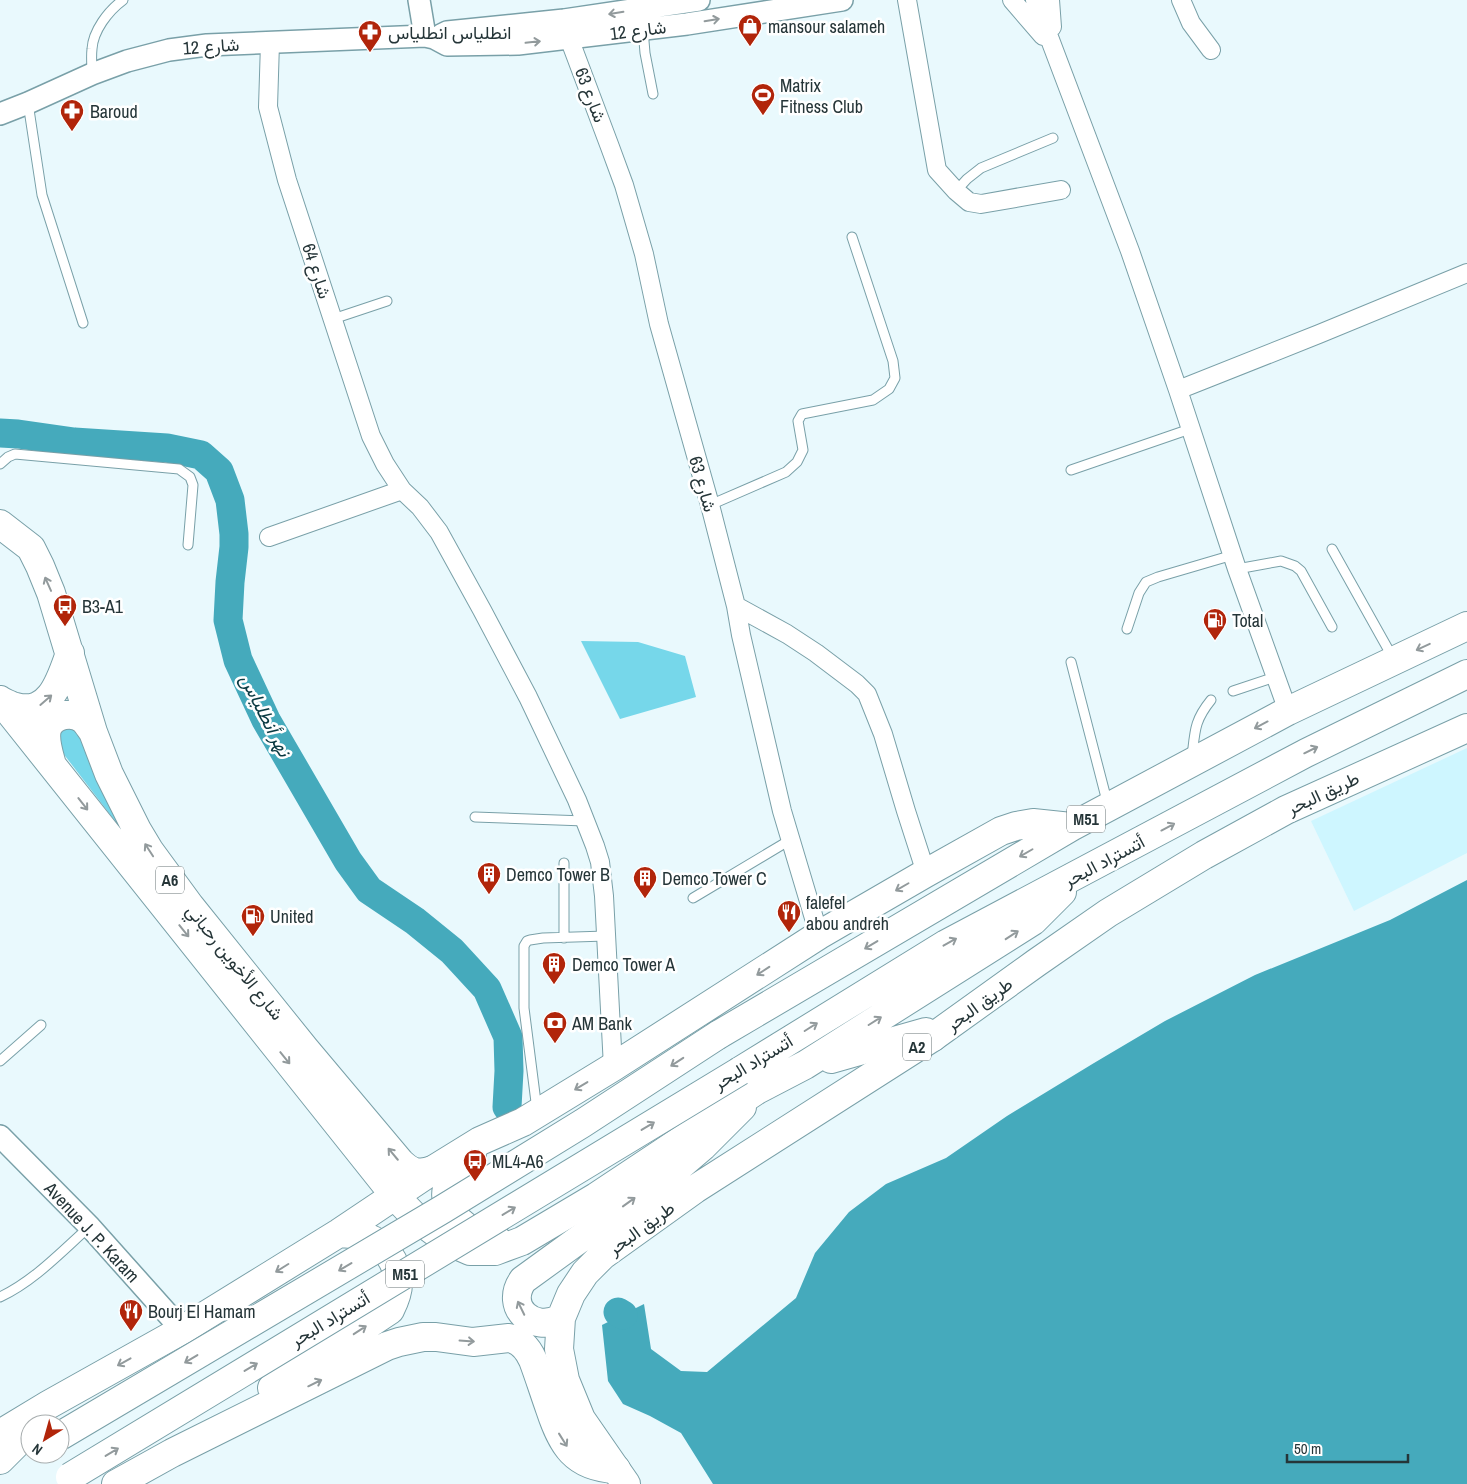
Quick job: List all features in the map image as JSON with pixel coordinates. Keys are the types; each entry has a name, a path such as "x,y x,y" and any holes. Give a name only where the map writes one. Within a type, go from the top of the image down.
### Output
{"highway":[{"name":"شارع الأخوين رحباني","path":"0,524 31,548 51,592 94,732 110,774 137,830 149,850 190,906 305,1049 400,1162 411,1172 425,1173 433,1170"},
{"name":"أتستراد البحر","path":"70,1430 451,1204 718,1035 1071,827 1288,711 1467,626"},
{"path":"0,701 16,707 26,708 41,705 52,694 59,682 70,653"},
{"name":"أتستراد البحر","path":"64,1480 749,1081 946,944 1306,753 1467,674"},
{"name":"شارع الأخوين رحباني","path":"0,701 395,1196 415,1217 454,1244 470,1251 494,1251 522,1242 596,1197"},
{"path":"52,766 48,752 46,730 52,721 66,715 72,715 84,719 94,732"},
{"name":"طريق البحر","path":"621,1476 581,1419 565,1380 559,1349 561,1318 571,1294 585,1273 603,1255 695,1189 933,1037 1108,913 1204,855 1286,810 1467,728"},
{"path":"933,1037 926,1032 912,1035 862,1051 749,1081 596,1197 510,1236 493,1238 466,1227 454,1216 446,1200 448,1184 456,1171 471,1158 530,1117 613,1067 819,935 1001,831 1033,823 1071,827"},
{"path":"805,1065 1033,921 1079,874"},
{"path":"561,1318 544,1324 534,1322 526,1317 520,1309 517,1299 518,1289 523,1280 676,1169 703,1146 749,1081"},
{"path":"43,1414 339,1233 480,1141 530,1117"},
{"path":"172,1453 390,1310 396,1298 398,1284 397,1269 390,1255 380,1245 367,1238 339,1233"},
{"path":"116,1484 172,1453 399,1342 423,1337 473,1342 509,1338 520,1342 530,1353 556,1428 565,1445 582,1460 621,1476"},
{"path":"0,1434 20,1425"},
{"path":"0,1460 20,1440"},
{"path":"0,1471 20,1460"}],"street":[{"path":"419,0 429,37"},
{"name":"شارع 12","path":"567,29 643,29 842,0"},
{"path":"906,0 937,170 947,183 969,202 981,204 1060,190"},
{"path":"1012,0 1052,48"},
{"path":"1034,0 1130,251 1235,562 1288,711"},
{"path":"1050,0 1052,48"},
{"path":"1181,0 1190,23 1211,50"},
{"path":"687,24 689,1"},
{"name":"شارع 12","path":"0,114 92,74 136,58 169,50 207,45 429,37 447,44 518,44 567,29 689,1"},
{"name":"شارع 63","path":"567,29 624,185 644,254 659,324 710,505 736,606 782,811 819,935"},
{"name":"شارع 64","path":"270,43 268,108 287,180 370,436 402,490 420,507 439,532 482,610 528,697 577,800 600,862 604,896 613,1067"},
{"path":"1178,390 1467,273"},
{"path":"269,537 402,490"},
{"path":"736,606 787,634 816,653 857,684 867,694 882,734 926,873"},
{"name":"Avenue J. P. Karam","path":"0,1136 90,1227 182,1330"},
{"path":"129,1484 172,1453"}],"lane":[{"path":"92,74 92,48 97,31 118,2"},
{"path":"643,29 645,53 653,94"},
{"path":"28,103 42,194 83,323"},
{"path":"956,191 981,168 1053,138"},
{"path":"710,505 786,472 797,462 803,450 798,421 802,414 873,400 890,389 895,378 893,361 852,236"},
{"path":"333,319 387,301"},
{"path":"1071,470 1190,429"},
{"path":"0,464 15,454 179,469 190,477 193,485 188,545"},
{"path":"1332,549 1394,660"},
{"path":"1127,629 1139,593 1146,582 1158,577 1235,562 1281,562 1295,566 1301,571 1332,627"},
{"path":"1071,662 1108,808"},
{"path":"1233,690 1275,677"},
{"path":"1192,763 1196,722 1202,711 1212,700"},
{"path":"475,817 585,821"},
{"path":"693,898 790,840"},
{"path":"564,863 564,938"},
{"path":"530,1117 524,1008 523,951 526,943 530,940 606,936"},
{"path":"0,1061 40,1025"},
{"path":"0,1297 13,1291 90,1227"}],"shaded area":[{"path":"581,641 638,642 685,656 696,697 620,719"},
{"path":"76,727 122,830 59,748 60,728"},
{"path":"1467,748 1467,853 1354,911 1311,821"},
{"path":"1467,880 1467,1484 713,1484 681,1433 623,1404 608,1381 602,1325 644,1304 651,1349 681,1371 707,1372 796,1298 815,1253 849,1212 886,1184 946,1158 1007,1116 1165,1021 1255,975 1390,920"}],"waterway":[{"name":"نهر أنطلياس","path":"0,433 74,442 167,448 201,455 219,471 230,500 234,534 228,620 238,660 266,720 348,861 369,890 415,921 452,951 487,989 508,1037 507,1107"},
{"name":"نهر أنطلياس","path":"618,1312 623,1315"}],"place":[{"name":"mansour salameh","path":"750,47"},
{"name":"انطلياس انطلياس","path":"370,53"},
{"name":"Matrix Fitness Club","path":"763,116"},
{"name":"Baroud","path":"72,132"},
{"name":"B3-A1","path":"65,627"},
{"name":"Total","path":"1215,641"},
{"name":"Demco Tower B","path":"489,895"},
{"name":"Demco Tower C","path":"645,899"},
{"name":"falefel abou andreh","path":"789,933"},
{"name":"United","path":"253,937"},
{"name":"Demco Tower A","path":"554,985"},
{"name":"AM Bank","path":"555,1044"},
{"name":"ML4-A6","path":"475,1182"},
{"name":"Bourj El Hamam","path":"131,1332"}]}
